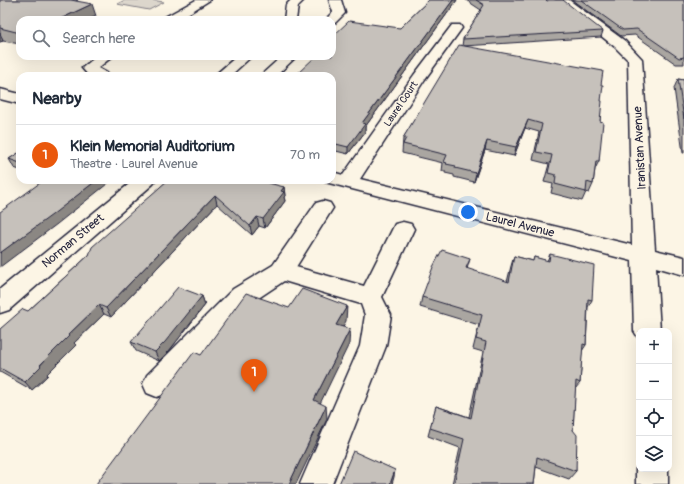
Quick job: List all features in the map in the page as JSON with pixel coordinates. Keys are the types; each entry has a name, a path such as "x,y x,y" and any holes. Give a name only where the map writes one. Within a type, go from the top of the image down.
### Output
{"street":[{"path":"176,16 204,0"},
{"path":"291,16 292,5 298,0"},
{"path":"334,0 339,13 336,16"},
{"name":"Iranistan Avenue","path":"562,0 620,44 635,59 645,256 647,328"},
{"name":"Laurel Court","path":"340,180 456,28"},
{"path":"92,72 89,68 100,60"},
{"path":"226,72 240,60"},
{"path":"272,72 285,60"},
{"path":"0,94 16,98"},
{"name":"Laurel Avenue","path":"340,180 684,266"},
{"name":"Norman Street","path":"0,303 141,184"},
{"path":"157,384 242,296 281,271 323,208"},
{"path":"370,297 403,229"},
{"path":"281,271 370,297 378,315 373,346 316,484"},
{"path":"652,472 652,484"}],"shaded area":[{"path":"125,0 151,0 164,2 149,10 117,4"}],"building":[{"path":"0,0 71,0 92,4 66,16 16,16 16,32 0,28"},
{"path":"429,0 453,0 362,123 365,124 348,147 336,144 336,72 299,72 312,60 336,60 336,33 349,21 400,28"},
{"path":"476,0 563,0 603,31 463,39 484,5"},
{"path":"581,0 684,0 684,57 679,58 637,29 623,30"},
{"path":"459,45 603,71 600,121 603,122 599,161 596,161 593,184 587,182 586,192 555,184 556,175 548,173 552,155 536,152 542,124 528,120 516,147 487,141 476,173 455,168 456,166 446,164 447,163 444,162 447,155 403,144 406,138 403,138"},
{"path":"678,79 684,80 684,119"},
{"path":"16,155 16,162 9,159"},
{"path":"38,184 92,184 0,253 0,212"},
{"path":"163,184 272,184 284,187 281,191 284,192 263,219 257,217 250,226 215,195 106,308 99,305 68,335 69,336 25,382 0,368 0,329 23,309 28,311 89,255 92,247"},
{"path":"442,250 470,259 466,268 509,282 514,256 533,261 534,257 549,261 550,254 594,265 592,300 588,299 586,345 583,344 580,383 576,381 573,430 577,435 576,471 537,457 534,484 454,484 464,439 430,428 436,406 471,418 486,342 476,339 482,315 422,297 433,267"},
{"path":"178,287 202,296 165,342 155,352 131,342"},
{"path":"302,289 347,306 336,325 350,329 314,400 326,406 289,484 96,484 194,352 201,355 246,293 289,308"},
{"path":"353,451 395,470 390,484 339,484"}],"place":[{"name":"Klein Memorial Auditorium","path":"254,392"}]}
